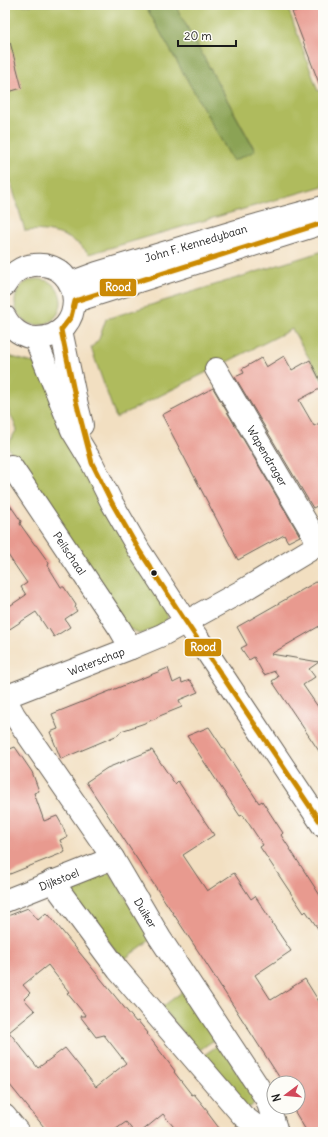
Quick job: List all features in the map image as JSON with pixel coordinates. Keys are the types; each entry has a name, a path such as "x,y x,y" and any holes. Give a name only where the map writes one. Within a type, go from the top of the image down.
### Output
{"street":[{"name":"John F. Kennedybaan","path":"72,292 97,273 250,227 323,207"},
{"name":"John F. Kennedybaan","path":"72,292 323,223"},
{"path":"5,285 12,275 18,270 30,265 38,264 51,267 62,274 72,292 73,311 69,322 61,330 48,336 36,338 28,337 16,331 8,323 5,317"},
{"path":"61,330 76,402 92,463"},
{"path":"36,338 72,430 92,463 112,503 139,550 323,826"},
{"name":"Wapendrager","path":"186,622 242,592 321,543 216,369"},
{"name":"Peilschaal","path":"5,469 10,466 131,648"},
{"name":"Waterschap","path":"5,697 131,648 162,635 186,622"},
{"name":"Duiker","path":"5,697 14,715 113,858 160,938 267,1100 277,1132"},
{"name":"Dijkstoel","path":"5,901 113,858"},
{"path":"52,881 118,970 243,1116 264,1132"},
{"path":"5,1116 18,1132"}],"green space":[{"path":"5,5 145,5 233,161 255,150 175,5 287,5 318,91 323,89 323,186 89,254 79,244 65,236 39,230 25,231 5,162"},
{"path":"145,5 175,5 255,151 233,161"},
{"path":"323,251 323,382 292,329 116,418 91,348 99,339 106,319"},
{"path":"38,279 51,283 57,289 61,302 57,315 51,321 38,325 25,321 19,315 15,302 19,289 25,283"},
{"path":"5,354 37,364 165,608 168,618 163,624 142,634 127,628 7,446 17,429 5,403"},
{"path":"106,867 153,938 123,960 66,887"},
{"path":"186,989 217,1038 198,1051 162,1007"},
{"path":"221,1043 255,1101 252,1106 247,1108 200,1058"}],"building":[{"path":"293,5 323,5 322,91 292,12 296,11"},
{"path":"10,42 22,88 5,93 5,43"},
{"path":"284,356 292,370 310,360 323,386 299,400 314,426 323,421 323,503 313,508 235,377 244,373 242,369 261,358 266,367"},
{"path":"213,388 300,536 288,542 284,535 238,560 162,415"},
{"path":"5,498 21,521 20,524 49,563 48,566 61,587 64,587 76,605 75,608 77,611 65,619 70,627 54,637 36,612 5,632 5,609 26,595 21,587 27,583 8,555 5,559"},
{"path":"323,578 323,624 271,654 319,662 309,669 315,677 303,685 323,714 323,757 272,681 278,677 275,671 264,675 254,657 249,660 241,648 247,645 237,627"},
{"path":"168,668 173,683 181,679 182,683 190,680 198,692 179,700 182,707 121,731 118,735 61,759 50,732 58,729 52,714"},
{"path":"209,727 259,803 262,801 283,833 281,835 323,900 323,936 306,911 304,913 260,847 263,845 243,815 240,816 187,736"},
{"path":"15,747 32,772 39,791 34,793 44,821 57,816 67,837 60,840 65,852 5,876 5,751"},
{"path":"152,750 175,784 178,781 214,835 183,855 207,891 234,873 251,899 255,896 291,951 255,975 271,1000 305,979 323,1008 323,1132 307,1132 297,1115 306,1115 306,1075 278,1075 86,782 107,768"},
{"path":"28,908 38,920 46,913 48,916 49,915 136,1022 138,1021 148,1033 147,1034 175,1071 174,1072 192,1095 194,1094 208,1111 207,1112 222,1132 178,1132 163,1114 141,1132 134,1132 126,1122 112,1132 48,1132 5,1079 5,917","holes":["48,965 69,992 67,993 86,1016 80,1016 96,1037 104,1035 126,1063 96,1087 65,1048 38,1068 9,1032 35,1011 24,999 30,993 23,985"]}],"transit line":[{"name":"Rood","path":"323,223 75,301 71,317 61,330 76,401 92,463 112,503 139,550 186,622 323,826"}]}
